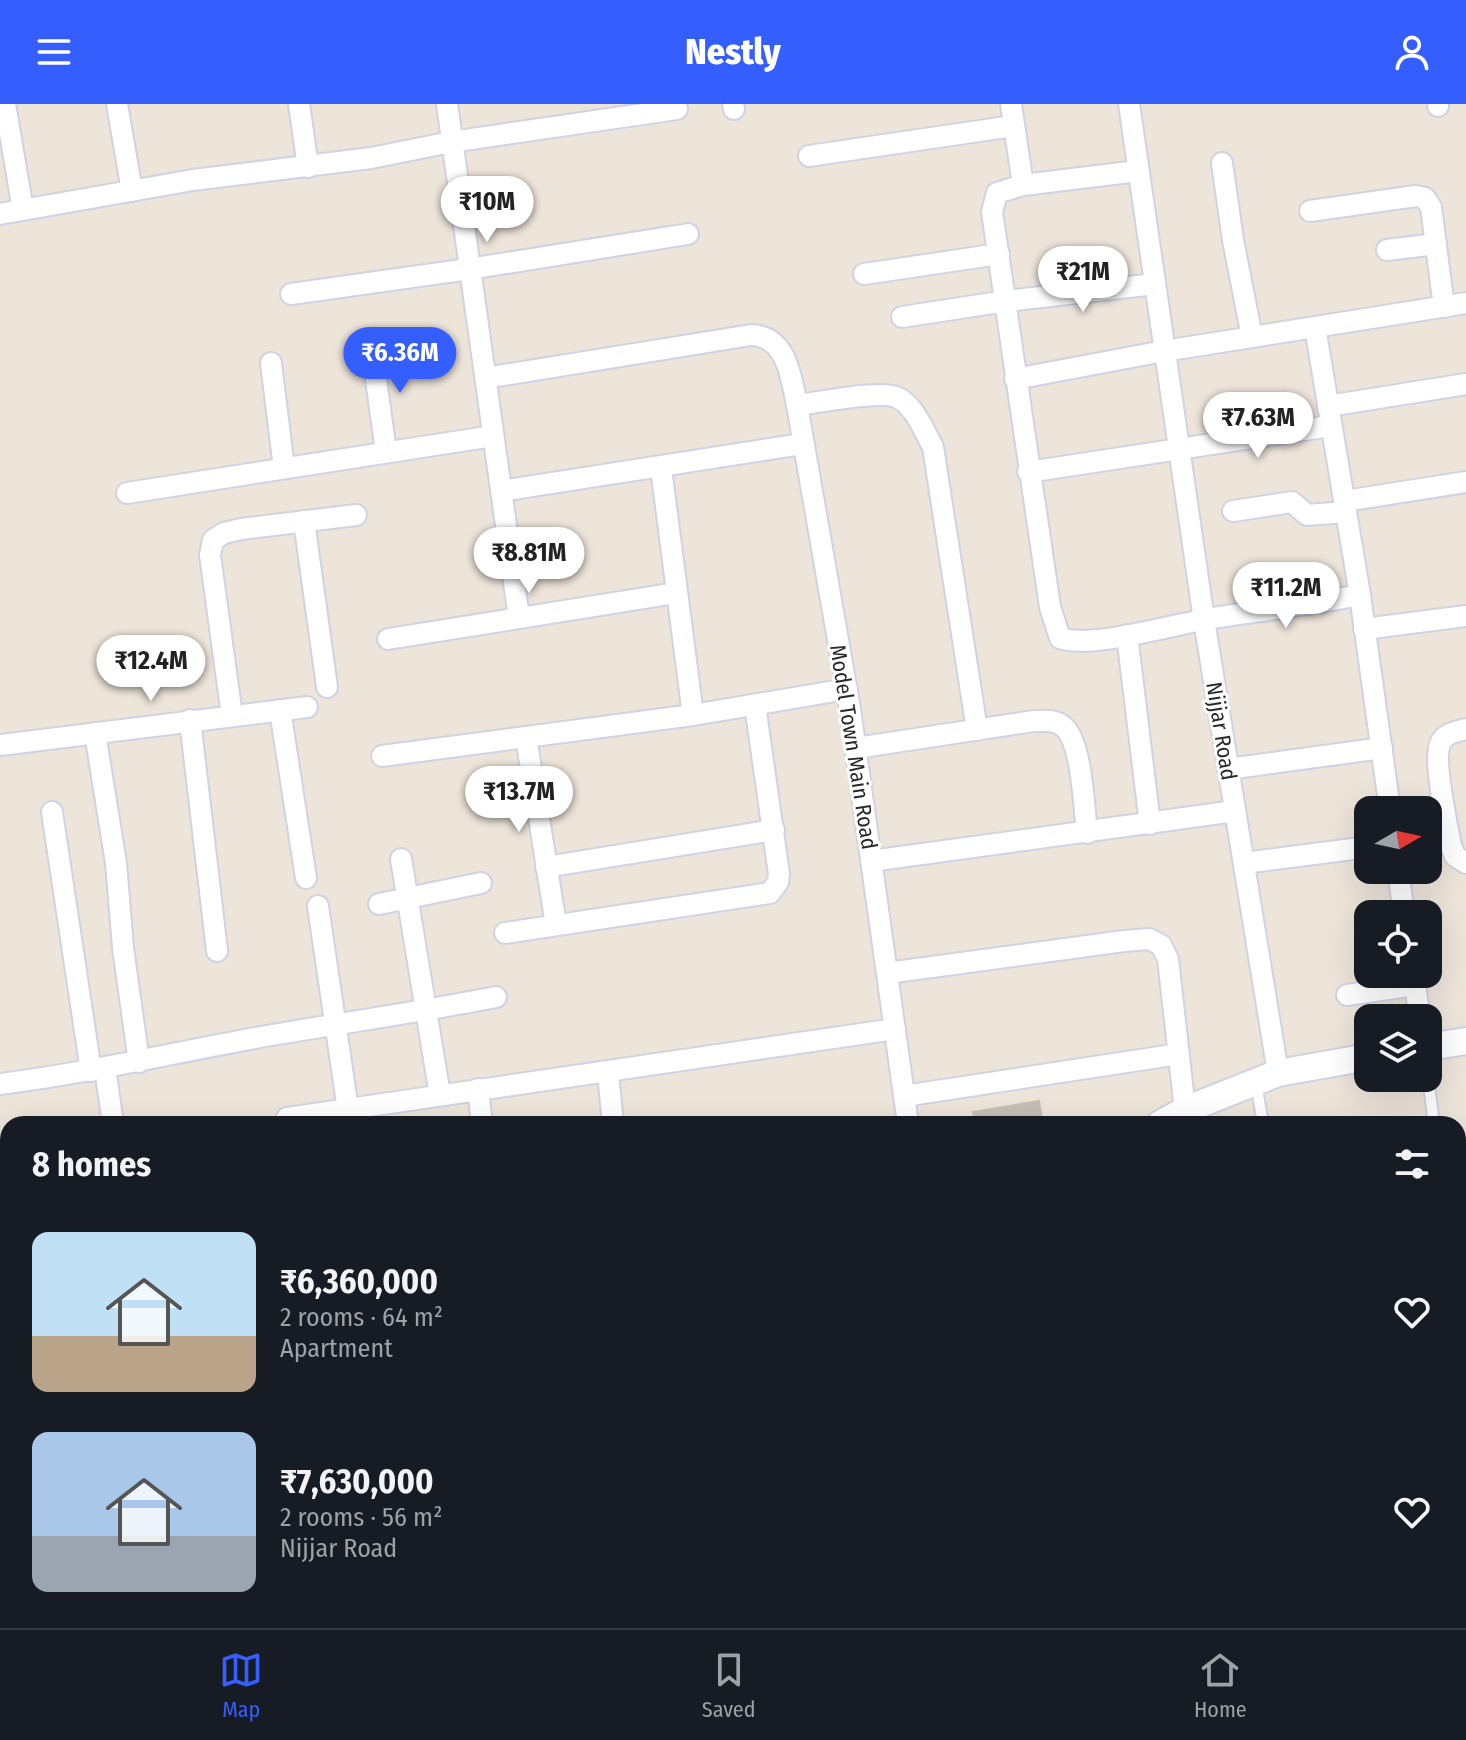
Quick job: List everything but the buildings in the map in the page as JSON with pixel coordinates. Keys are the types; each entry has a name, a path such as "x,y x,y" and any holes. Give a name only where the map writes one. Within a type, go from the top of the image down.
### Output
{"street":[{"path":"5,104 23,210"},
{"path":"117,104 132,191"},
{"path":"299,104 308,167"},
{"path":"447,104 519,618"},
{"path":"1011,104 1023,185"},
{"name":"Nijjar Road","path":"1129,104 1204,620 1244,863 1266,1077"},
{"path":"0,214 193,180 308,167 622,111 677,109"},
{"path":"809,156 1013,126"},
{"path":"1222,163 1252,337"},
{"path":"1138,171 1023,185 997,193 993,201 992,212 1028,472 1050,607 1060,638 1071,642 1127,635 1360,595"},
{"path":"1310,211 1416,196 1425,198 1431,207 1444,307"},
{"path":"291,294 688,234"},
{"path":"1387,250 1436,244"},
{"path":"864,274 999,254"},
{"path":"902,317 1006,301 1155,284"},
{"path":"1015,379 1164,351 1466,303"},
{"path":"1315,327 1360,595 1388,796"},
{"name":"Model Town Main Road","path":"485,378 751,335 761,335 781,350 790,371 797,405 847,689 907,1116"},
{"path":"371,343 386,452"},
{"path":"271,363 284,468"},
{"path":"1028,472 1179,450 1466,384"},
{"path":"797,405 881,395 898,398 915,415 927,436 933,447 977,730"},
{"path":"127,493 493,436"},
{"path":"501,491 802,444"},
{"path":"661,468 693,715"},
{"path":"1233,511 1292,502 1307,515 1466,482"},
{"path":"232,716 210,555 213,540 224,533 241,529 356,515"},
{"path":"304,521 327,687"},
{"path":"388,639 676,593"},
{"path":"1364,629 1466,616"},
{"path":"1127,635 1150,824"},
{"path":"382,756 693,715 847,689"},
{"path":"505,933 770,893 778,882 779,874 755,705"},
{"path":"0,745 307,707"},
{"path":"280,710 306,878"},
{"path":"190,720 217,951"},
{"path":"856,748 1052,721 1065,728 1076,750 1087,833"},
{"path":"1466,729 1448,734 1440,742 1438,757 1451,846 1455,856 1466,863"},
{"path":"95,733 116,863 123,948 139,1062"},
{"path":"526,737 556,925"},
{"path":"1228,769 1382,748"},
{"path":"871,861 1235,811"},
{"path":"52,812 98,1069 111,1116"},
{"path":"546,867 774,830"},
{"path":"1244,863 1354,849"},
{"path":"401,859 440,1095"},
{"path":"379,904 481,883"},
{"path":"318,906 348,1110"},
{"path":"887,973 1149,939 1161,945 1168,959 1185,1110"},
{"path":"1347,995 1378,988"},
{"path":"0,1083 139,1062 496,997"},
{"path":"302,1116 895,1029"},
{"path":"1442,1045 1466,1041"},
{"path":"904,1096 1179,1054"},
{"path":"1174,1116 1266,1077 1354,1060"},
{"path":"608,1073 612,1116"},
{"path":"478,1089 481,1116"}],"lane":[{"path":"1264,1116 1266,1077"},
{"path":"1430,1092 1433,1116"}]}
